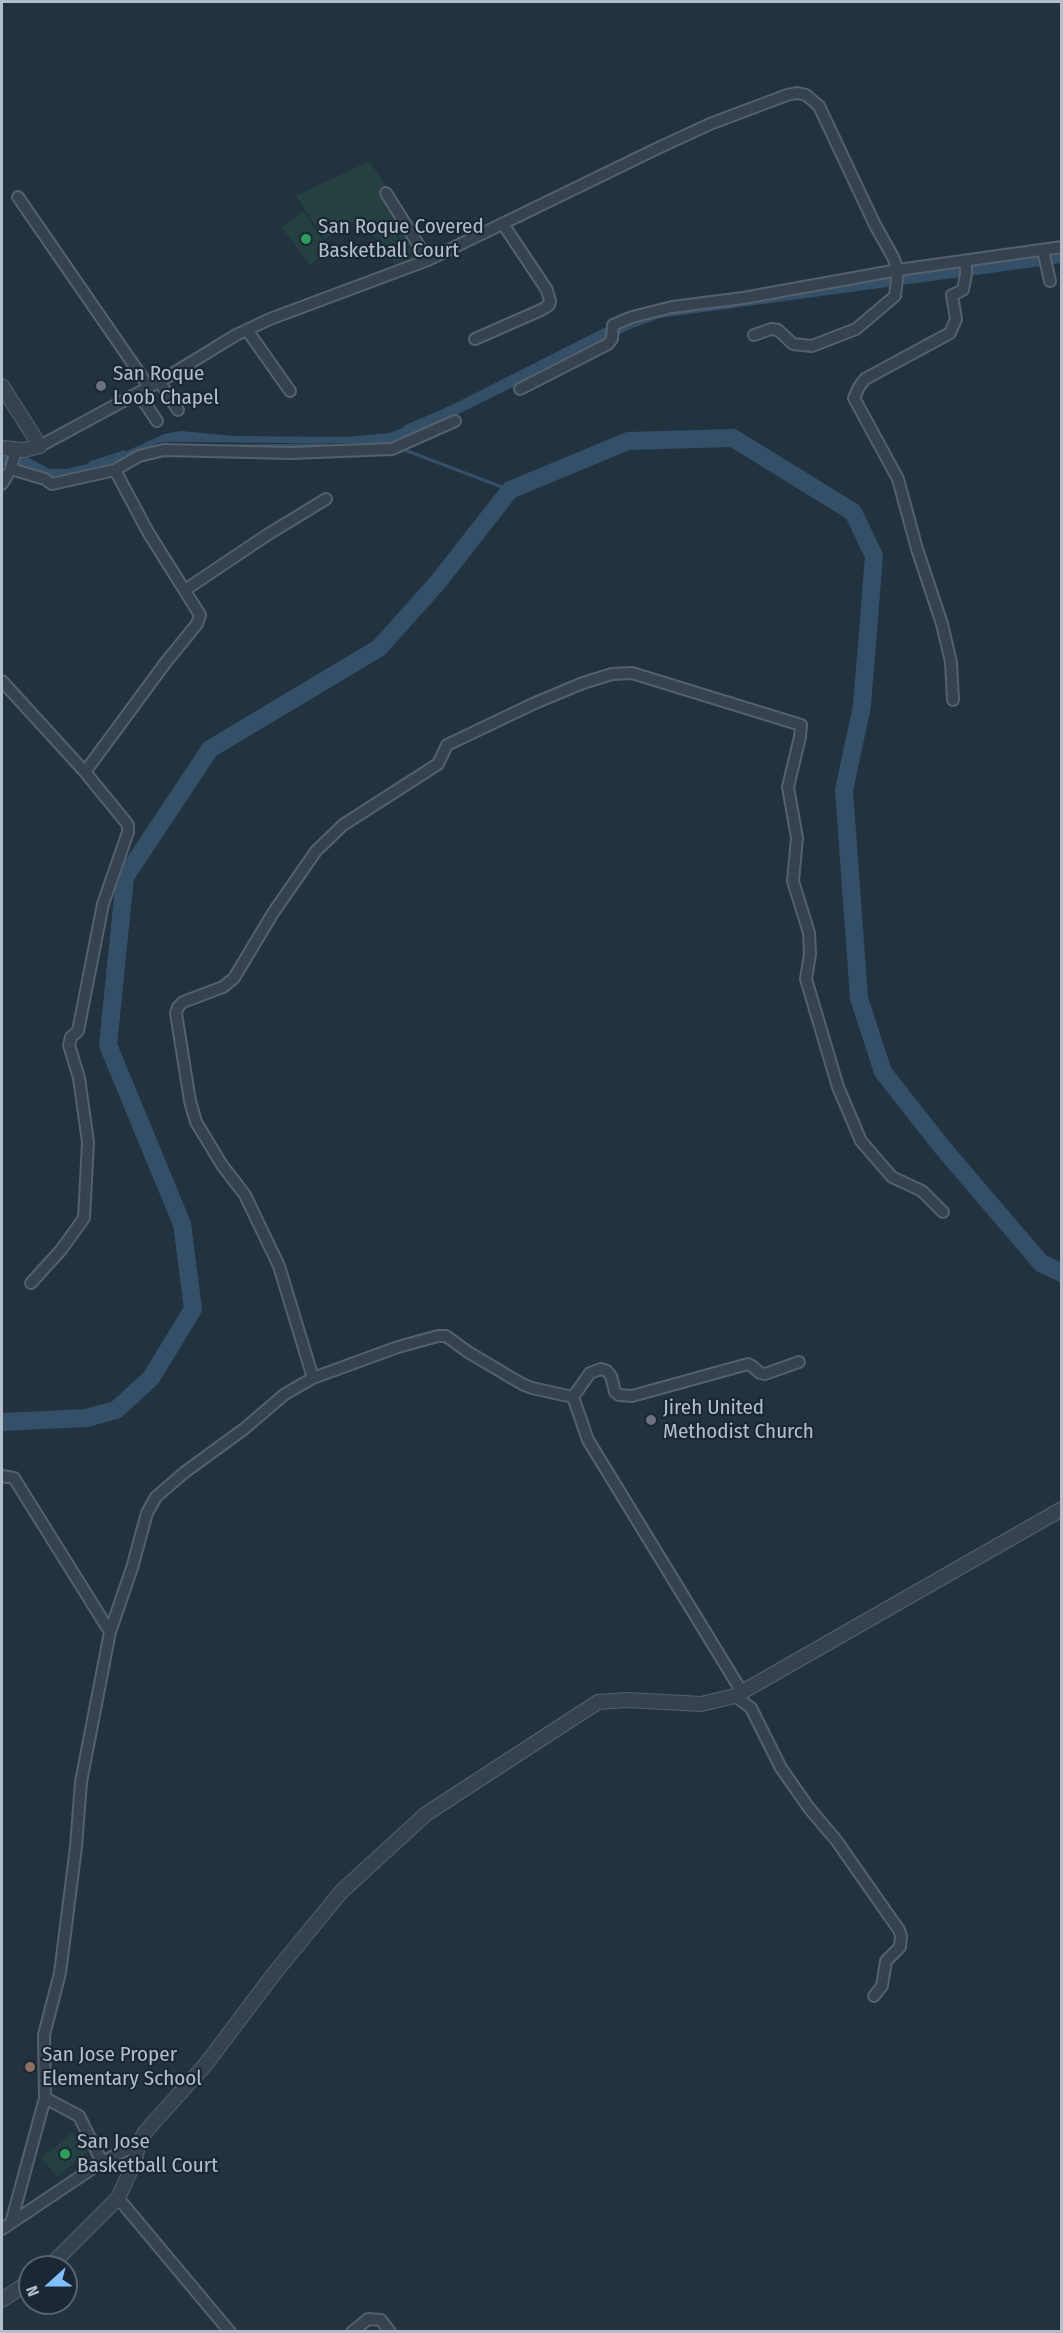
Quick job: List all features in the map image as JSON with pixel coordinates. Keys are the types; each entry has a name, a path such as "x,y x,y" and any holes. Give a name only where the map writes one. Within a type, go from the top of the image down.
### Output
{"street":[{"path":"2,484 11,469 11,450 40,446 247,330 270,319 428,260 710,124 797,93 813,100 828,120 874,225 893,256 897,276 895,296 856,329 812,346 793,344 778,330 771,329 754,335"},
{"path":"386,193 428,260"},
{"path":"18,197 154,384 178,410"},
{"path":"475,339 541,310 549,305 550,301 546,290 503,224"},
{"path":"520,389 608,344 613,325 652,311 1045,256 1062,247"},
{"path":"1045,256 1050,281"},
{"path":"953,700 951,662 942,624 917,549 898,479 854,398 865,379 950,333 956,320 952,295 963,290 966,267"},
{"path":"247,330 290,391"},
{"path":"2,386 40,446"},
{"path":"138,393 157,421"},
{"path":"11,469 45,479 52,484 115,470 139,456 164,450 291,453 392,449 454,421"},
{"path":"85,772 197,624 200,615 148,532 115,470"},
{"path":"185,590 326,499"},
{"path":"313,1378 279,1266 245,1195 222,1165 196,1122 190,1101 176,1013 178,1007 183,1002 223,987 234,978 273,913 316,851 343,825 438,764 447,745 535,703 612,674 632,673 801,726 788,787 797,838 794,882 808,933 810,954 806,980 838,1087 861,1141 892,1177 922,1191 943,1212"},
{"path":"2,681 85,772 128,825 128,832 103,904 78,1031 71,1037 69,1045 79,1078 88,1142 84,1218 61,1250 31,1283"},
{"path":"6,2226 45,2098 44,2035 60,1973 76,1847 81,1782 110,1632 132,1568 147,1513 156,1497 285,1394 313,1378 398,1347 446,1336 468,1352 532,1388 573,1397"},
{"path":"573,1397 590,1373 601,1369 607,1371 611,1376 615,1392 632,1396 748,1364 765,1374 799,1362"},
{"path":"573,1397 588,1440 738,1694 750,1708 781,1768 809,1808 836,1840 899,1930 900,1947 886,1961 882,1986 874,1996"},
{"path":"2,1476 14,1478 110,1632"},
{"path":"61,2255 118,2198 135,2161 138,2144 146,2131 206,2064 273,1975 341,1892 426,1814 598,1702 701,1704 738,1694 1062,1509"},
{"path":"45,2098 79,2116 102,2162"},
{"path":"6,2226 102,2162 138,2144"},
{"path":"118,2198 230,2331"},
{"path":"2,2300 18,2289"},
{"path":"352,2331 368,2319 381,2320 390,2331"}],"green space":[{"path":"369,161 431,254 396,267 360,217 324,239 296,196"},
{"name":"San Roque Covered Basketball Court","path":"303,211 330,251 310,265 282,228"},
{"name":"San Jose Basketball Court","path":"73,2132 89,2151 57,2177 41,2158"}],"water":[{"path":"1061,252 1061,263 1049,265 660,318 630,329 416,435 390,444 158,443 116,465 69,477 51,477 2,466 2,452 25,456 50,469 66,469 112,458 164,434 181,431 234,436 346,437 389,433 416,423 612,324 655,305"}],"waterway":[{"path":"405,427 449,408"},
{"path":"2,1422 86,1418 116,1410 151,1378 193,1309 182,1224 108,1045 125,877 210,749 379,648 438,582 510,490 628,441 733,438 853,512 874,556 862,706 844,790 859,998 883,1072 942,1147 1041,1263 1062,1273"},
{"path":"223,446 327,445"},
{"path":"402,449 510,490"},
{"path":"90,463 124,452"}],"place":[{"name":"San Roque Covered Basketball Court","path":"306,239"},
{"name":"San Roque Loob Chapel","path":"101,386"},
{"name":"Jireh United Methodist Church","path":"651,1420"},
{"name":"San Jose Proper Elementary School","path":"30,2067"},
{"name":"San Jose Basketball Court","path":"65,2154"}]}
